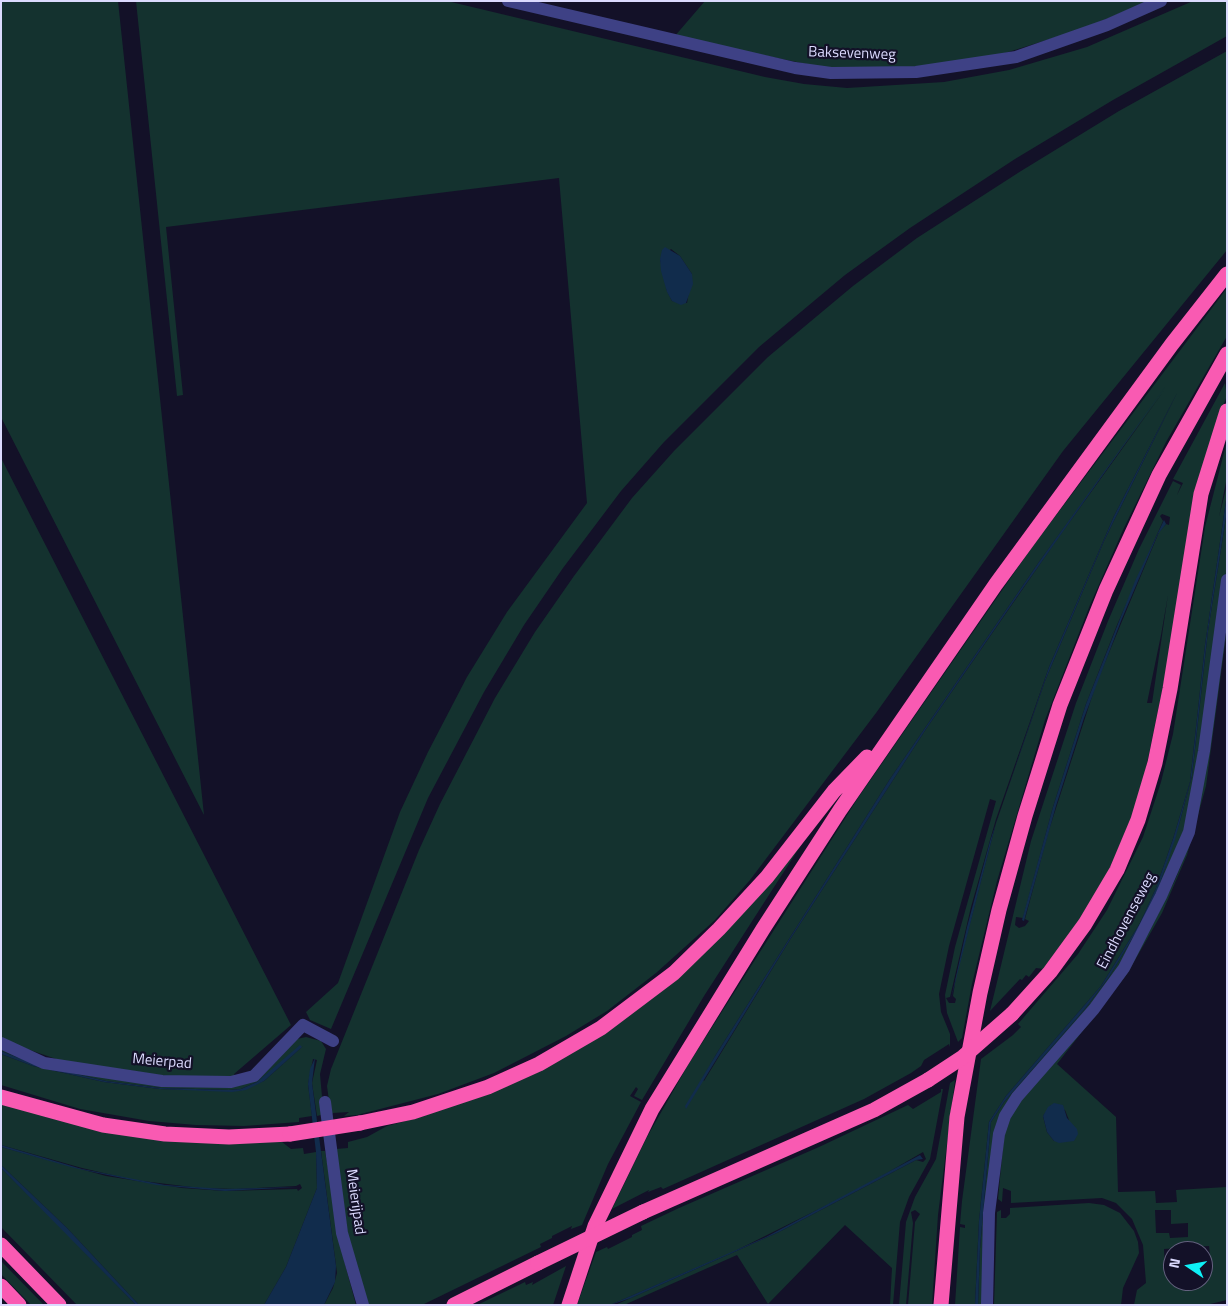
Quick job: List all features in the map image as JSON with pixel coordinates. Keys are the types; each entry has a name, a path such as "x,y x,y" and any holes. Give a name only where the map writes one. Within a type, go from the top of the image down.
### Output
{"highway":[{"path":"568,1305 596,1226 652,1109 763,928 898,726 1059,496 1227,274"},
{"path":"941,1305 957,1117 980,993 999,910 1025,816 1060,705 1106,590 1160,476 1227,354"},
{"path":"454,1305 644,1212 874,1110 928,1080 963,1057 1012,1014 1050,972 1085,924 1116,870 1138,820 1155,763 1170,689 1201,494 1227,411"},
{"path":"1,1096 103,1126 165,1134 229,1137 290,1134 360,1123 413,1112 488,1087 539,1064 601,1028 674,973 719,929 767,877 834,791 898,726"},
{"path":"1,1245 58,1305"},
{"path":"1,1286 19,1305"}],"street":[{"name":"Baksevenweg","path":"508,1 795,68 831,73 916,72 1016,57 1107,25 1161,1"},
{"name":"Eindhovenseweg","path":"988,1305 989,1213 1000,1134 1005,1116 1017,1097 1094,1009 1124,968 1160,896 1188,832 1204,751 1227,580"},
{"name":"Meierpad","path":"1,1043 44,1064 162,1081 231,1082 254,1076 303,1025 333,1041"},
{"name":"Meierijpad","path":"325,1102 342,1233 357,1290 363,1305"}],"green space":[{"path":"1,1 118,1 204,815 1,417"},
{"path":"136,1 447,1 765,77 804,84 847,88 944,82 1009,70 1087,47 1193,1 1227,1 1227,36 1113,100 1015,159 910,228 845,275 759,347 664,442 621,491 563,568 524,625 484,692 428,798 331,1029 310,1020 306,1012 338,983 400,812 428,752 467,677 507,612 587,503 559,178 166,227 183,395 177,396","holes":["671,249 680,256 692,274 687,303 672,301 667,291 660,259"]},
{"path":"705,1 1150,1 1082,29 1002,54 917,67 831,69 674,37"},
{"path":"1227,51 1227,250 1063,451 876,713 750,880 715,920 656,973 607,1011 566,1036 494,1073 438,1094 357,1115 344,1116 349,1112 333,1113 331,1116 327,1086 331,1069 419,850 440,804 495,698 535,632 632,498 674,451 768,357 853,286 917,238 1021,171 1119,111"},
{"path":"1227,288 1227,336 1166,442 1123,530 1090,605 1045,720 997,881 972,984 962,1038 958,1042 947,1013 945,995 955,947 996,801 990,799 949,946 939,994 941,1012 950,1034 950,1047 949,1044 924,1060 921,1066 911,1073 864,1099 663,1189 661,1187 648,1192 649,1190 612,1209 647,1137 688,1065 858,798 1030,550","holes":["1166,388 1058,538 926,729 791,938 704,1081 702,1079 717,1053 890,779 1039,562","1177,393 1104,541 1045,681 996,823 956,977 953,996 956,999 955,1003 949,1003 946,998 950,997 971,907 996,819 1049,667 1114,516"]},
{"path":"1225,383 1227,396 1219,416 1140,797 1098,896 1044,969 1036,968 1029,977 1026,975 1022,980 1020,979 990,1011 1031,841 1076,703 1139,549 1173,481 1181,485 1177,495 1183,483 1173,479","holes":["1162,514 1170,517 1169,525 1166,524 1159,532 1096,684 1048,833 1025,919 1029,921 1025,926 1019,928 1015,925 1016,917 1023,918 1053,807 1086,704 1117,625 1163,521 1160,516","1168,595 1152,703 1147,703 1161,635"]},
{"path":"1227,441 1227,477 1219,517 1227,485 1227,494 1205,645 1190,782 1173,839 1156,888 1140,923 1101,986 1006,1096 989,1122 979,1221 975,1305 955,1305 960,1227 965,1228 965,1225 960,1224 962,1201 981,1059 1021,1027 1018,1024 1078,954 1107,910 1143,837 1161,782 1173,734 1205,527"},
{"path":"1,458 291,1025 234,1074 236,1078 186,1079 59,1060 1,1040"},
{"path":"1227,511 1227,565 1202,754 1182,843 1119,969 1003,1111 987,1305 978,1305 980,1248 991,1122 1004,1102 1084,1010 1109,977 1141,924 1158,889 1180,821 1192,776 1208,631"},
{"path":"1227,629 1206,786 1187,855 1162,913 1127,974 1057,1064 1116,1117 1118,1192 1155,1191 1156,1203 1177,1202 1176,1190 1227,1187 1227,1300 1206,1305 1134,1305 1137,1290 1146,1283 1143,1245 1132,1219 1116,1203 1102,1198 1011,1203 1011,1191 1003,1188 1002,1202 998,1199 1004,1136 1010,1115 1148,934 1182,863","holes":["1051,1105 1065,1110 1069,1120 1054,1141 1047,1132 1043,1116","1155,1210 1171,1210 1171,1224 1188,1223 1188,1237 1170,1238 1169,1233 1156,1233"]},
{"path":"812,828 704,996 642,1100 634,1096 638,1089 636,1087 630,1096 641,1102 608,1164 582,1225 571,1229 572,1226 552,1236 552,1238 540,1244 541,1247 422,1305 364,1305 350,1251 336,1149 348,1148 348,1142 367,1137 387,1126 424,1116 615,1025"},
{"path":"306,1037 321,1041 326,1049 320,1074 323,1108 321,1115 317,1116 312,1083 317,1060 313,1059 308,1084 312,1116 299,1118 299,1122 244,1126 196,1125 149,1121 80,1109 1,1085 1,1054 33,1066 104,1082 160,1089 239,1091 264,1081 303,1046 257,1082 241,1089 229,1090 161,1088 106,1081 35,1064 1,1051 1,1047 19,1054 232,1086 297,1039"},
{"path":"955,1080 938,1215 932,1305 908,1305 915,1222 920,1214 915,1210 911,1212 913,1223 906,1305 899,1305 906,1222 915,1197 936,1159 950,1083"},
{"path":"941,1089 943,1089 930,1159 909,1197 900,1222 893,1305 890,1305 892,1268 845,1225 768,1304 737,1255 624,1305 615,1305 779,1232 916,1160 923,1162 926,1159 923,1152 863,1187 731,1253 610,1305 577,1305 596,1252 607,1247 608,1249 632,1237 632,1235 642,1230 641,1226 679,1208 819,1147 908,1105 913,1109 941,1092"},
{"path":"1,1103 88,1128 282,1142 291,1149 303,1148 304,1154 316,1152 317,1188 286,1267 264,1305 139,1305 67,1228 1,1165 1,1147 106,1176 182,1188 225,1191 297,1189 298,1191 302,1188 300,1184 296,1186 236,1189 200,1188 134,1180 82,1168 1,1145"},
{"path":"321,1151 325,1151 345,1264 356,1305 324,1305 333,1288 337,1273"},
{"path":"1,1168 136,1305 77,1305 1,1227"},
{"path":"1089,1203 1104,1205 1120,1213 1134,1231 1138,1242 1139,1253 1123,1288 1121,1305 994,1305 997,1212 1001,1210 1001,1218 1006,1218 1010,1214 1010,1208"},
{"path":"1,1260 44,1305 31,1305 1,1274"},
{"path":"566,1266 553,1305 477,1305 525,1282 526,1285 533,1282 532,1285"}],"water":[{"path":"665,247 680,256 692,274 693,284 686,303 681,305 672,301 667,292 661,271 660,259 662,250"},
{"path":"1165,387 926,729 791,938 686,1109 685,1106 717,1053 890,779 1039,562"},
{"path":"1177,393 1104,541 1045,681 1002,806 1049,667 1114,516"},
{"path":"1227,494 1227,511 1208,631 1192,776 1175,840 1158,889 1141,924 1109,977 1084,1010 1004,1102 991,1122 980,1248 978,1305 975,1305 979,1221 989,1122 1006,1096 1101,986 1140,923 1156,888 1173,839 1190,782 1205,645"},
{"path":"1164,520 1166,524 1158,534 1121,621 1084,718 1056,806 1024,921 1022,920 1053,807 1086,704 1135,581"},
{"path":"996,824 951,999 967,927"},
{"path":"300,1045 302,1047 264,1081 246,1090 232,1092 160,1089 104,1082 33,1066 1,1054 1,1051 35,1064 106,1081 161,1088 229,1090 241,1089 257,1082"},
{"path":"315,1058 312,1083 336,1266 335,1282 324,1305 264,1305 286,1267 317,1188 316,1152 308,1084 310,1069"},
{"path":"1054,1103 1063,1105 1067,1118 1077,1129 1078,1134 1074,1141 1059,1143 1054,1141 1047,1132 1043,1116 1048,1107"},
{"path":"1,1145 82,1169 165,1185 225,1189 299,1187 225,1191 156,1185 74,1168 1,1147"},
{"path":"920,1155 923,1159 916,1160 779,1232 631,1298 610,1305 766,1237"},
{"path":"1,1165 67,1228 139,1305 136,1305 1,1168"}]}
